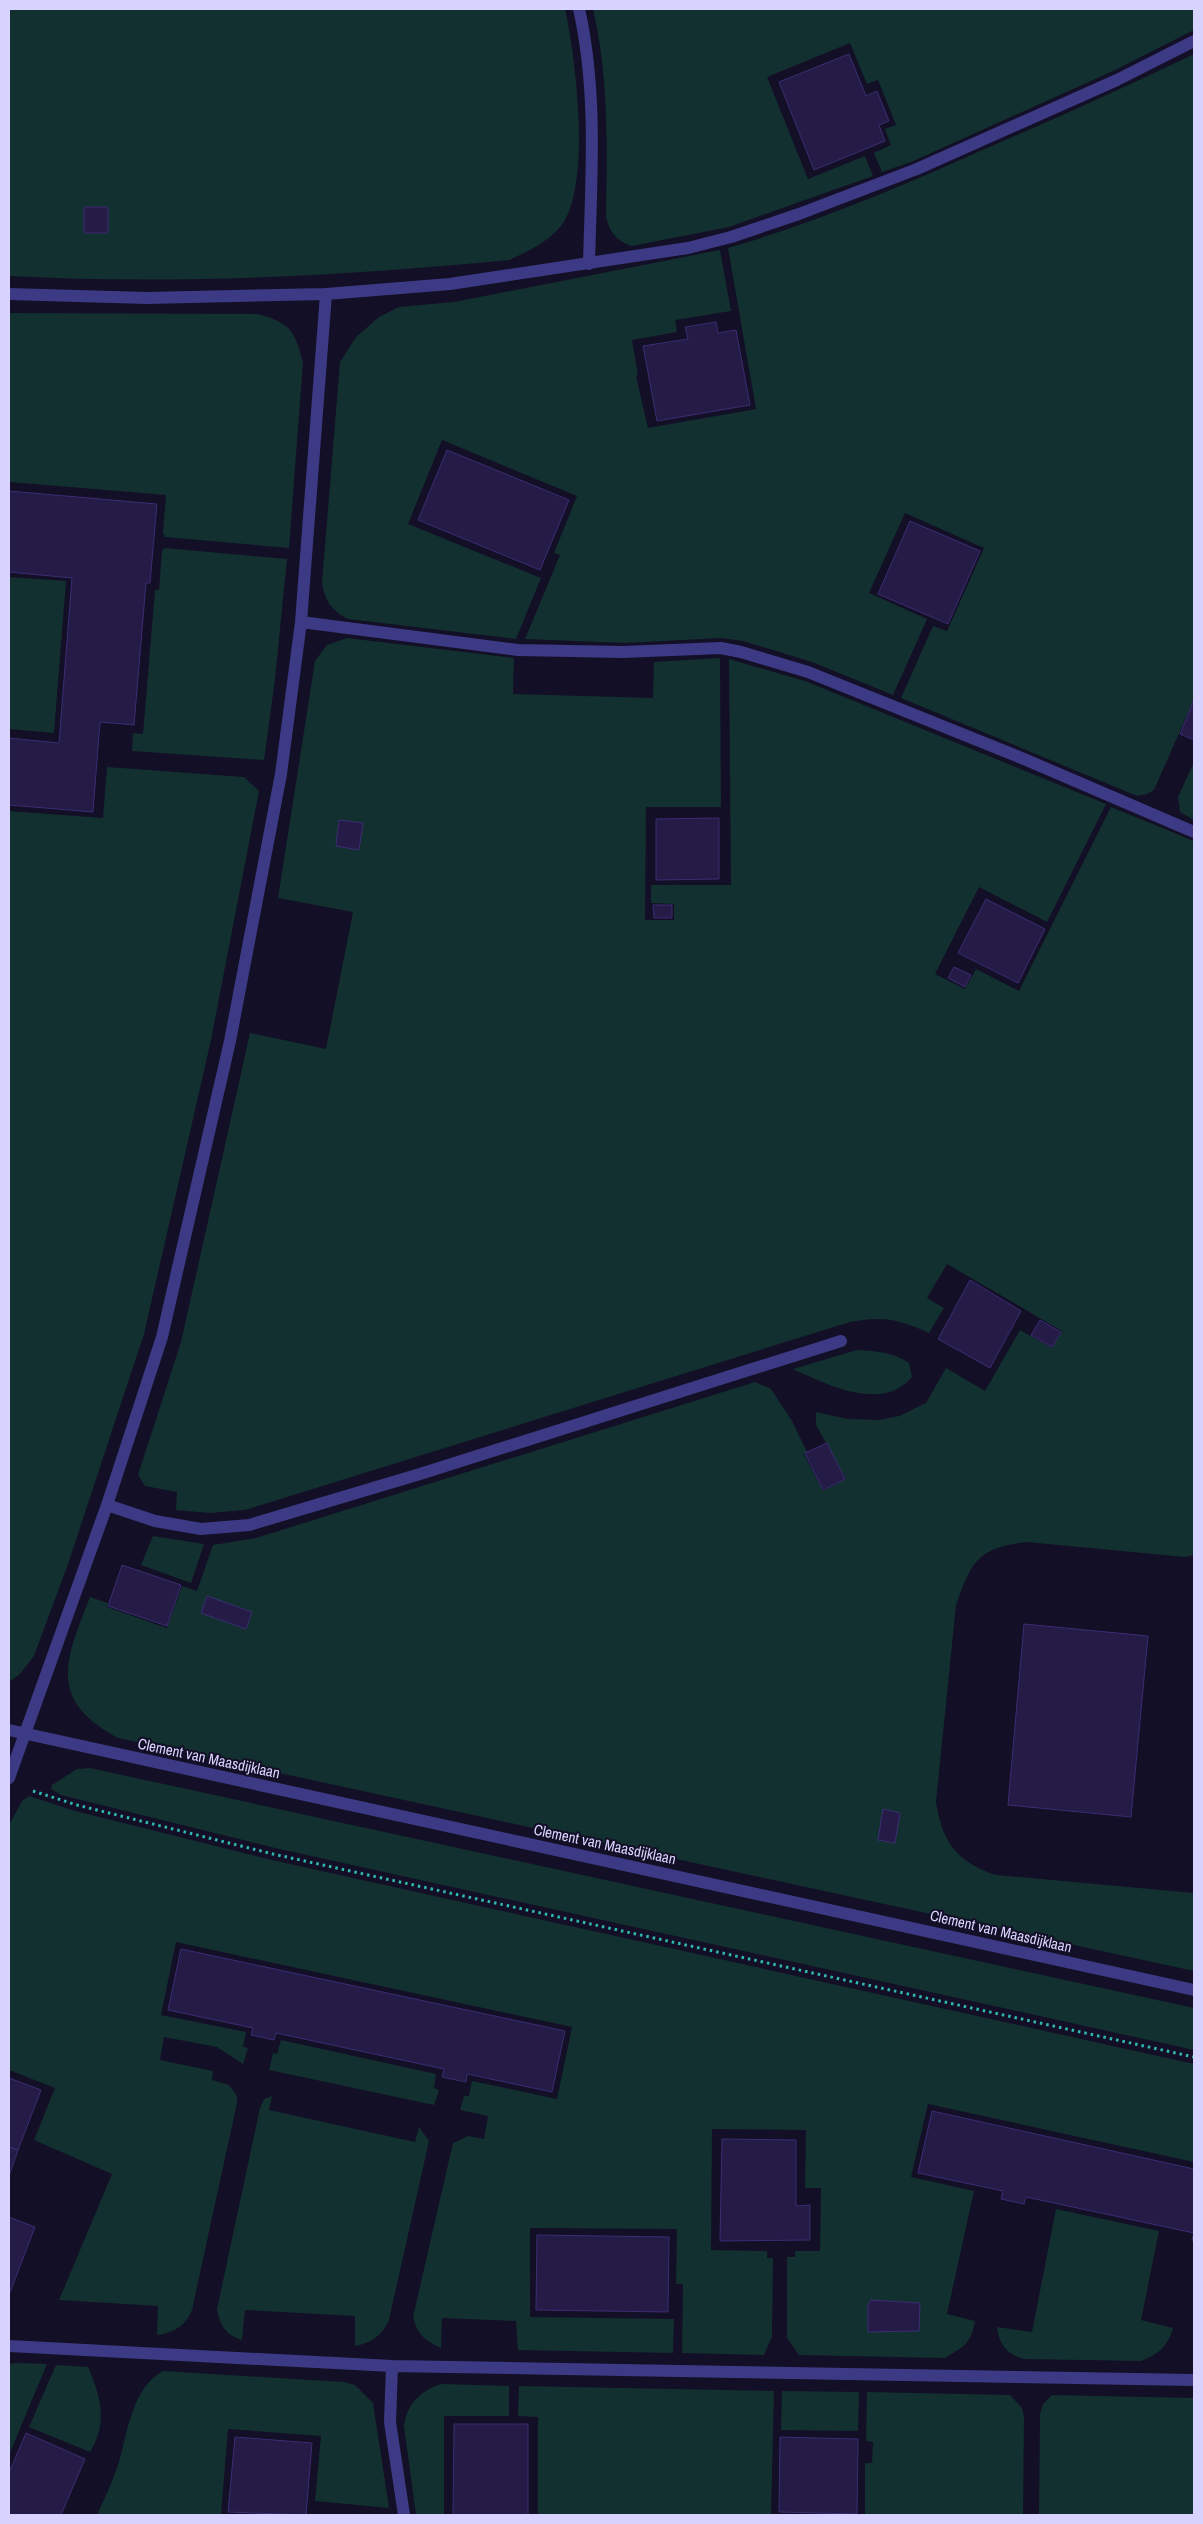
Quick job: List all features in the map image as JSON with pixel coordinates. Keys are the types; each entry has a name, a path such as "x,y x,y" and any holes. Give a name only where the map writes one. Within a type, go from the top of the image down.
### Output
{"street":[{"path":"579,9 589,71 593,123 589,264"},
{"path":"9,294 147,298 326,294 450,284 688,248 799,214 926,165 1117,80 1194,41"},
{"path":"9,1778 23,1734 107,1505 162,1337 199,1184 259,895 281,774 301,622 326,294"},
{"path":"301,622 518,650 623,652 721,648 741,652 808,672 1024,759 1194,832"},
{"path":"107,1505 155,1521 201,1529 249,1525 430,1471 841,1341"},
{"name":"Clement van Maasdijklaan","path":"9,1730 1194,1990"},
{"path":"9,2346 392,2366 1194,2380"},
{"path":"392,2366 390,2422 404,2515"}],"path":[{"path":"25,1789 77,1805 274,1854 1194,2057"}],"green space":[{"path":"9,9 565,9 573,57 578,116 579,147 573,200 565,220 554,233 532,249 509,260 384,271 197,279 134,280 9,276"},
{"path":"593,9 1194,9 1194,30 1113,71 911,162 882,172 874,153 891,145 885,129 896,125 878,80 867,84 850,43 767,77 808,179 865,156 873,176 729,227 632,246 614,235 606,217 606,113 602,61"},
{"path":"1194,54 1194,699 1154,790 1137,796 901,698 933,626 947,631 984,548 905,513 869,593 927,619 893,695 812,662 743,641 721,638 625,643 525,639 560,555 554,553 577,496 442,440 408,524 541,578 516,639 348,619 337,612 330,604 322,583 340,362 356,337 379,317 399,307 454,302 720,250 731,311 675,320 677,332 632,340 638,375 636,376 648,428 756,409 728,248 827,215 924,176 1065,114"},
{"path":"9,313 258,314 278,321 290,329 297,342 303,362 289,548 165,537 163,533 166,495 9,482"},
{"path":"165,548 287,559 275,679 264,760 132,751 133,733 143,734 155,590 159,590 162,550"},
{"path":"9,577 66,581 54,733 9,729"},
{"path":"347,638 514,658 513,694 653,698 654,662 720,658 721,807 646,807 645,920 674,920 674,904 651,903 651,885 731,885 729,659 805,681 1106,804 1047,922 979,887 935,974 965,989 976,969 1019,991 1111,807 1194,841 1194,1555 1185,1557 1027,1542 997,1548 979,1559 967,1577 956,1605 936,1802 942,1828 953,1848 971,1864 996,1875 1194,1893 1194,1971 118,1738 95,1724 80,1709 71,1693 68,1676 69,1659 90,1597 108,1603 107,1607 167,1628 182,1586 197,1591 213,1545 256,1538 755,1382 771,1389 792,1421 807,1452 804,1454 823,1491 846,1479 816,1425 816,1412 848,1419 879,1420 899,1416 926,1403 946,1368 985,1391 1020,1330 1052,1348 1062,1331 947,1264 927,1298 944,1308 929,1333 891,1320 873,1319 850,1322 245,1510 210,1513 176,1510 177,1492 145,1486 138,1475 181,1342 250,1033 326,1049 353,912 278,898 315,661 327,645"},
{"path":"1194,762 1194,820 1180,812 1178,797"},
{"path":"107,767 244,777 259,791 211,1040 144,1334 68,1564 34,1656 20,1674 9,1682 9,811 103,818"},
{"path":"857,1350 897,1356 909,1363 912,1377 900,1388 885,1393 870,1394 837,1388 793,1369"},
{"path":"153,1536 204,1544 191,1583 141,1565"},
{"path":"90,1768 1194,2008 1194,2050 275,1848 61,1795 51,1789 52,1785 77,1769"},
{"path":"29,1796 75,1811 272,1860 1194,2064 1194,2162 928,2104 911,2177 974,2191 947,2314 975,2321 969,2340 962,2348 944,2358 799,2355 787,2338 787,2257 795,2257 795,2251 820,2251 821,2188 805,2188 806,2130 712,2129 711,2250 767,2251 767,2258 773,2258 772,2337 764,2355 682,2353 683,2284 676,2284 677,2229 530,2228 530,2317 674,2319 673,2353 518,2350 516,2321 442,2318 441,2348 423,2337 417,2329 413,2317 453,2143 468,2136 484,2139 488,2116 460,2110 464,2096 469,2096 472,2081 557,2099 572,2027 176,1942 161,2015 246,2032 243,2047 248,2048 243,2064 217,2047 164,2037 160,2060 213,2071 212,2080 229,2085 237,2096 237,2103 192,2310 179,2327 157,2335 158,2306 59,2300 112,2174 34,2140 55,2088 9,2070 9,1825 22,1801"},
{"path":"281,2040 436,2074 434,2088 439,2090 434,2105 269,2070 273,2053 277,2054"},
{"path":"272,2096 269,2110 415,2142 419,2127 429,2141 389,2320 376,2338 366,2343 355,2346 355,2316 245,2310 242,2340 228,2332 220,2320 217,2309 260,2108 264,2099"},
{"path":"1056,2209 1159,2231 1141,2320 1173,2328 1165,2345 1158,2352 1141,2361 1024,2359 1013,2354 1002,2344 997,2327 1032,2332"},
{"path":"9,2364 47,2364 9,2455"},
{"path":"56,2365 88,2367 93,2378 99,2399 101,2420 96,2441 90,2452 29,2427"},
{"path":"163,2371 344,2382 355,2385 373,2403 389,2508 315,2501 321,2436 228,2429 221,2515 97,2515 117,2469 138,2399 144,2388"},
{"path":"441,2384 509,2386 509,2416 444,2416 444,2515 416,2515 404,2426 408,2411 416,2399 427,2390"},
{"path":"519,2386 774,2391 771,2515 538,2515 538,2417 518,2416"},
{"path":"782,2391 859,2392 858,2431 781,2430"},
{"path":"867,2392 1010,2395 1022,2408 1024,2417 1023,2515 865,2515 865,2463 872,2463 873,2442 866,2441"},
{"path":"1052,2395 1194,2398 1194,2515 1039,2515 1040,2414 1043,2404"}],"building":[{"path":"849,54 866,96 877,91 889,121 879,125 885,141 814,170 779,82"},
{"path":"84,207 108,207 108,233 84,233"},
{"path":"716,322 718,333 736,330 750,405 657,421 643,346 688,339 685,327"},
{"path":"447,450 569,500 540,570 418,520"},
{"path":"9,491 157,504 150,583 146,583 134,725 100,722 93,812 9,805 9,738 59,743 72,578 9,572"},
{"path":"910,521 980,551 948,624 878,594"},
{"path":"1194,700 1194,740 1180,734"},
{"path":"719,818 719,879 656,880 656,819"},
{"path":"339,820 363,823 359,850 336,846"},
{"path":"986,899 1045,929 1018,983 958,953"},
{"path":"653,905 672,905 672,918 654,918"},
{"path":"954,967 971,975 965,987 948,978"},
{"path":"970,1280 1021,1311 990,1368 938,1339"},
{"path":"1040,1320 1061,1332 1052,1347 1031,1335"},
{"path":"827,1443 845,1479 823,1490 805,1453"},
{"path":"122,1565 181,1585 167,1626 108,1606"},
{"path":"207,1596 252,1612 246,1629 201,1613"},
{"path":"1024,1624 1148,1636 1131,1817 1008,1805"},
{"path":"883,1809 900,1813 895,1843 878,1840"},
{"path":"181,1949 565,2031 552,2092 467,2074 466,2082 442,2077 444,2069 276,2033 274,2040 251,2035 253,2028 168,2010"},
{"path":"9,2078 41,2090 18,2150 9,2147"},
{"path":"932,2111 1194,2169 1194,2233 1026,2197 1024,2204 1001,2199 1003,2191 918,2173"},
{"path":"722,2139 796,2140 796,2206 810,2205 810,2240 720,2241"},
{"path":"9,2147 18,2150 9,2176"},
{"path":"9,2217 35,2227 9,2295"},
{"path":"537,2235 669,2237 668,2312 536,2310"},
{"path":"871,2300 920,2303 919,2331 868,2332 868,2304"},
{"path":"454,2424 528,2424 528,2515 453,2515"},
{"path":"26,2433 85,2459 61,2515 9,2515 9,2473"},
{"path":"235,2437 312,2443 306,2515 228,2512"},
{"path":"780,2437 858,2439 857,2514 779,2512"}]}
